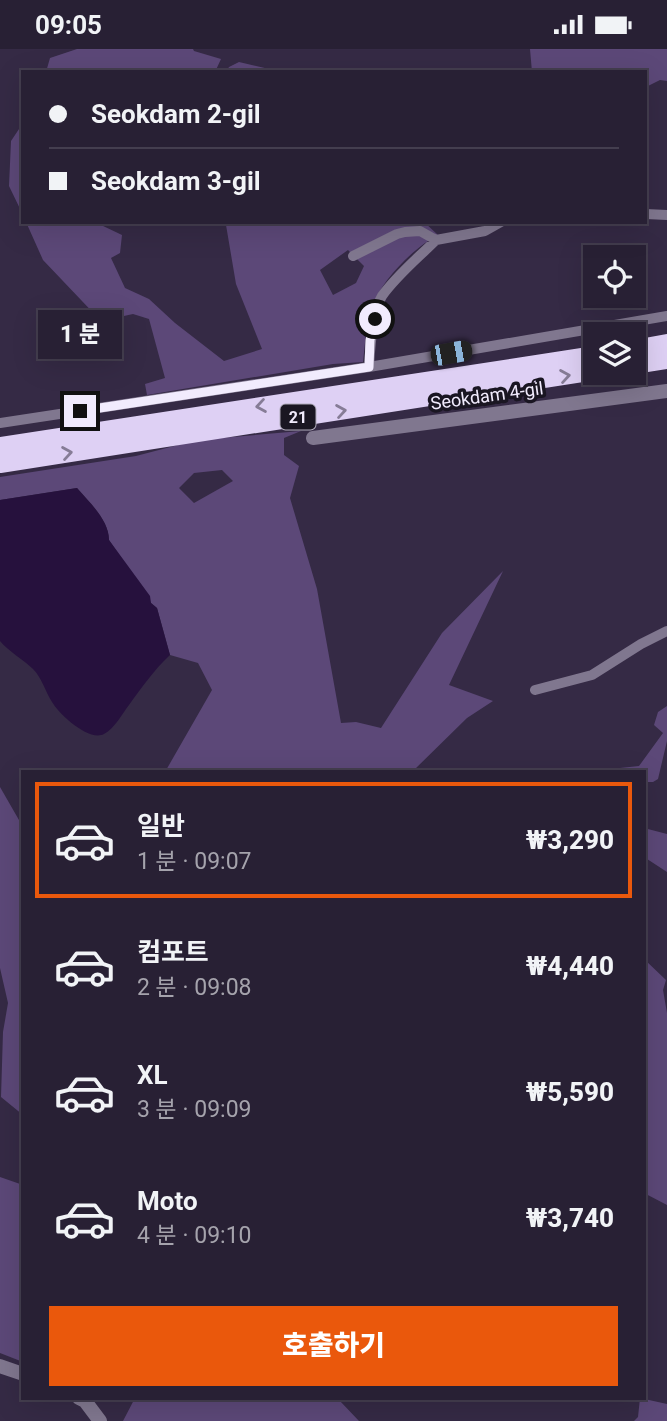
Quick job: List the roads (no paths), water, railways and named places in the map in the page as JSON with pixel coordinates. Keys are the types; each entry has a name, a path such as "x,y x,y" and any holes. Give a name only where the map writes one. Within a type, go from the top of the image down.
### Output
{"highway":[{"path":"646,347 667,343"},
{"name":"21","path":"0,446 583,357"},
{"path":"646,363 667,360"},
{"name":"21","path":"0,464 583,373"}],"street":[{"path":"647,214 667,215"},
{"path":"369,367 370,340 380,299 402,273 436,240 485,231 497,224"},
{"path":"353,256 405,232 419,231 436,240"},
{"path":"0,423 369,367 667,316"},
{"name":"Seokdam 4-gil","path":"313,438 667,391"},
{"path":"535,690 592,675 640,644 667,631"},
{"path":"0,1366 21,1373"},
{"path":"83,1400 100,1421"}]}
